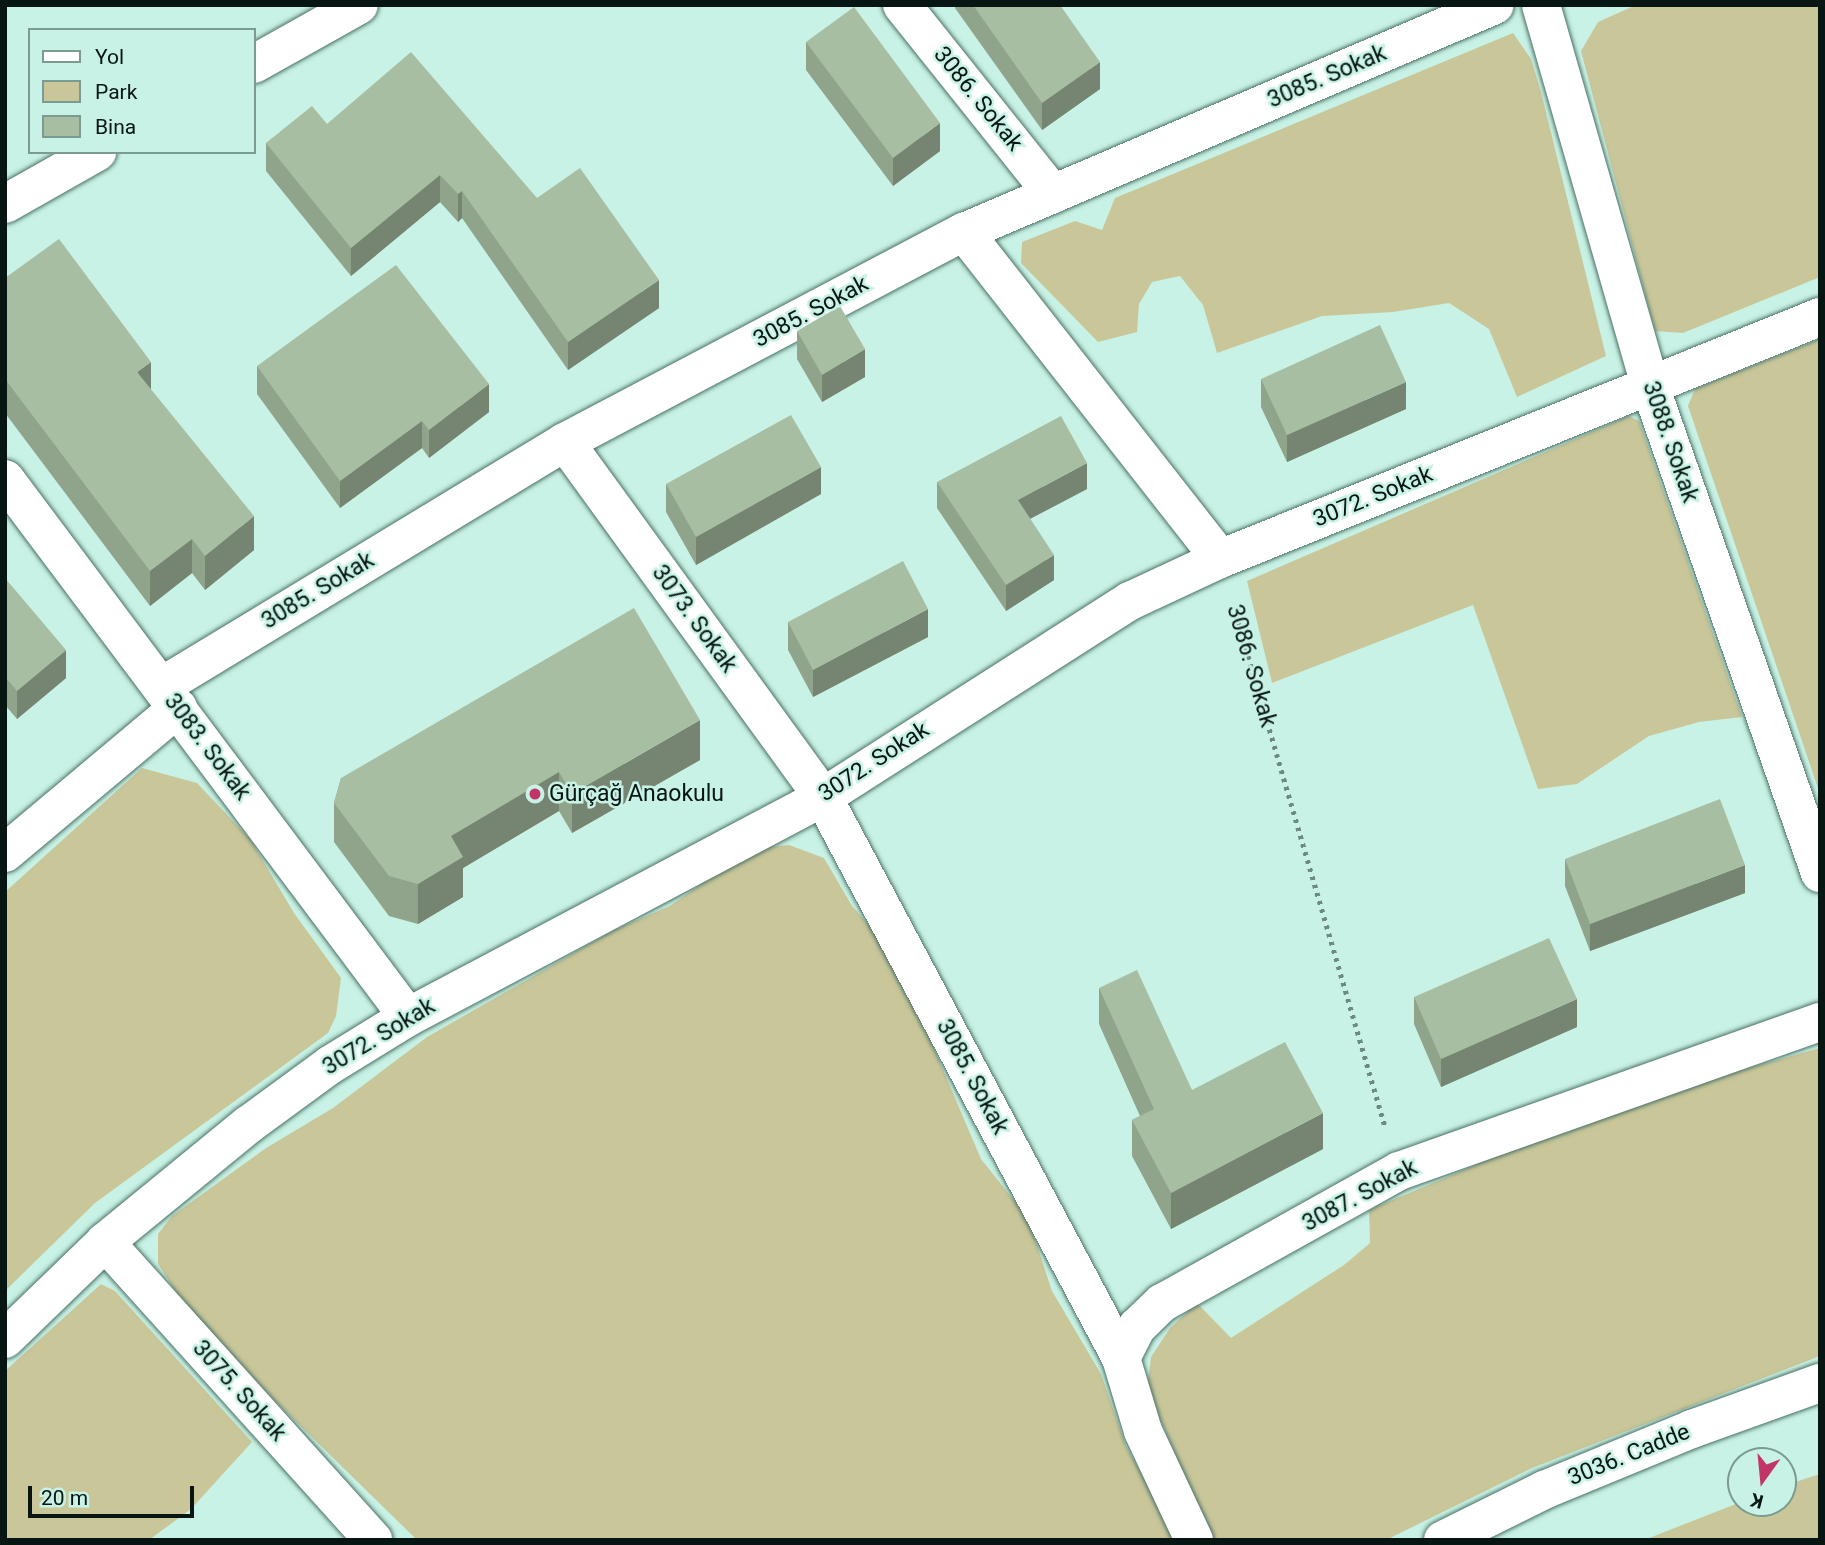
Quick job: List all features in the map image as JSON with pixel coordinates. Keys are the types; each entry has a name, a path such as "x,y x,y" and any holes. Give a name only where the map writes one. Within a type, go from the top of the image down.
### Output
{"street":[{"path":"256,63 359,5"},
{"name":"3086. Sokak","path":"902,5 1054,194"},
{"name":"3085. Sokak","path":"5,853 170,697 565,442 964,232 1495,5"},
{"name":"3088. Sokak","path":"1541,5 1650,386 1820,873"},
{"path":"5,204 93,154"},
{"path":"964,232 1220,559"},
{"name":"3072. Sokak","path":"5,1339 105,1242 248,1125 408,1017 823,797 1079,631 1130,601 1220,559 1820,317"},
{"name":"3073. Sokak","path":"565,442 823,797"},
{"name":"3083. Sokak","path":"5,479 408,1017"},
{"name":"3085. Sokak","path":"823,797 1121,1358"},
{"name":"3087. Sokak","path":"1121,1358 1137,1326 1162,1303 1399,1171 1820,1022"},
{"name":"3075. Sokak","path":"105,1242 373,1540"},
{"path":"1121,1358 1143,1431 1194,1540"},
{"name":"3036. Cadde","path":"1443,1540 1556,1485 1820,1383"}],"path":[{"name":"3086. Sokak","path":"1220,559 1399,1171"}],"green space":[{"path":"1636,5 1820,5 1820,277 1683,333 1655,331 1581,51 1598,22"},
{"path":"1513,33 1531,59 1541,92 1606,356 1517,397 1489,329 1449,303 1393,312 1322,316 1217,353 1203,305 1180,276 1152,282 1139,304 1137,332 1098,342 1021,263 1022,242 1075,221 1102,230 1115,198"},
{"path":"1820,339 1820,794 1688,406 1695,389"},
{"path":"1629,416 1639,421 1742,717 1699,722 1649,736 1577,784 1538,789 1473,605 1272,683 1247,581"},
{"path":"142,768 197,783 250,839 294,913 341,978 336,1016 328,1033 95,1203 5,1291 5,892"},
{"path":"789,845 824,858 852,906 877,934 921,1018 981,1159 1028,1218 1052,1291 1101,1374 1126,1446 1178,1540 417,1540 273,1399 178,1295 158,1264 158,1234 172,1216 266,1148 333,1108 427,1037 614,930 670,906 717,873 769,847"},
{"path":"1820,1048 1820,1356 1532,1468 1386,1540 1213,1540 1147,1389 1151,1357 1170,1328 1197,1303 1231,1338 1344,1265 1370,1243 1369,1210 1620,1104"},
{"path":"101,1284 115,1291 252,1442 191,1509 149,1540 5,1540 5,1371"},
{"path":"1820,1474 1820,1540 1644,1540 1727,1507 1727,1517 1797,1517 1797,1481"}],"building":[{"path":"973,5 1060,5 1100,62 1042,103"},
{"path":"854,7 940,123 893,158 806,42"},
{"path":"411,52 537,198 580,168 659,280 568,342 462,191 458,194 440,175 351,248 266,143 312,106 327,124"},
{"path":"59,239 151,362 137,372 254,516 205,556 192,539 150,571 5,379 5,278"},
{"path":"396,265 489,384 429,430 422,421 340,481 257,366"},
{"path":"840,306 865,349 822,375 797,331"},
{"path":"1380,325 1406,382 1287,435 1261,379"},
{"path":"791,415 821,467 696,537 666,484"},
{"path":"1061,416 1087,463 1018,500 1054,555 1006,585 937,482"},
{"path":"903,561 928,609 813,670 788,622"},
{"path":"5,578 66,650 17,691 5,677"},
{"path":"634,608 700,720 572,794 559,772 451,836 463,857 418,884 389,876 334,803 341,778"},
{"path":"1720,799 1745,865 1590,924 1565,859"},
{"path":"1549,938 1577,999 1441,1059 1414,997"},
{"path":"1137,970 1192,1090 1285,1042 1323,1113 1171,1193 1132,1120 1154,1109 1099,988"}],"place":[{"name":"Gürçağ Anaokulu","path":"535,794"}]}
